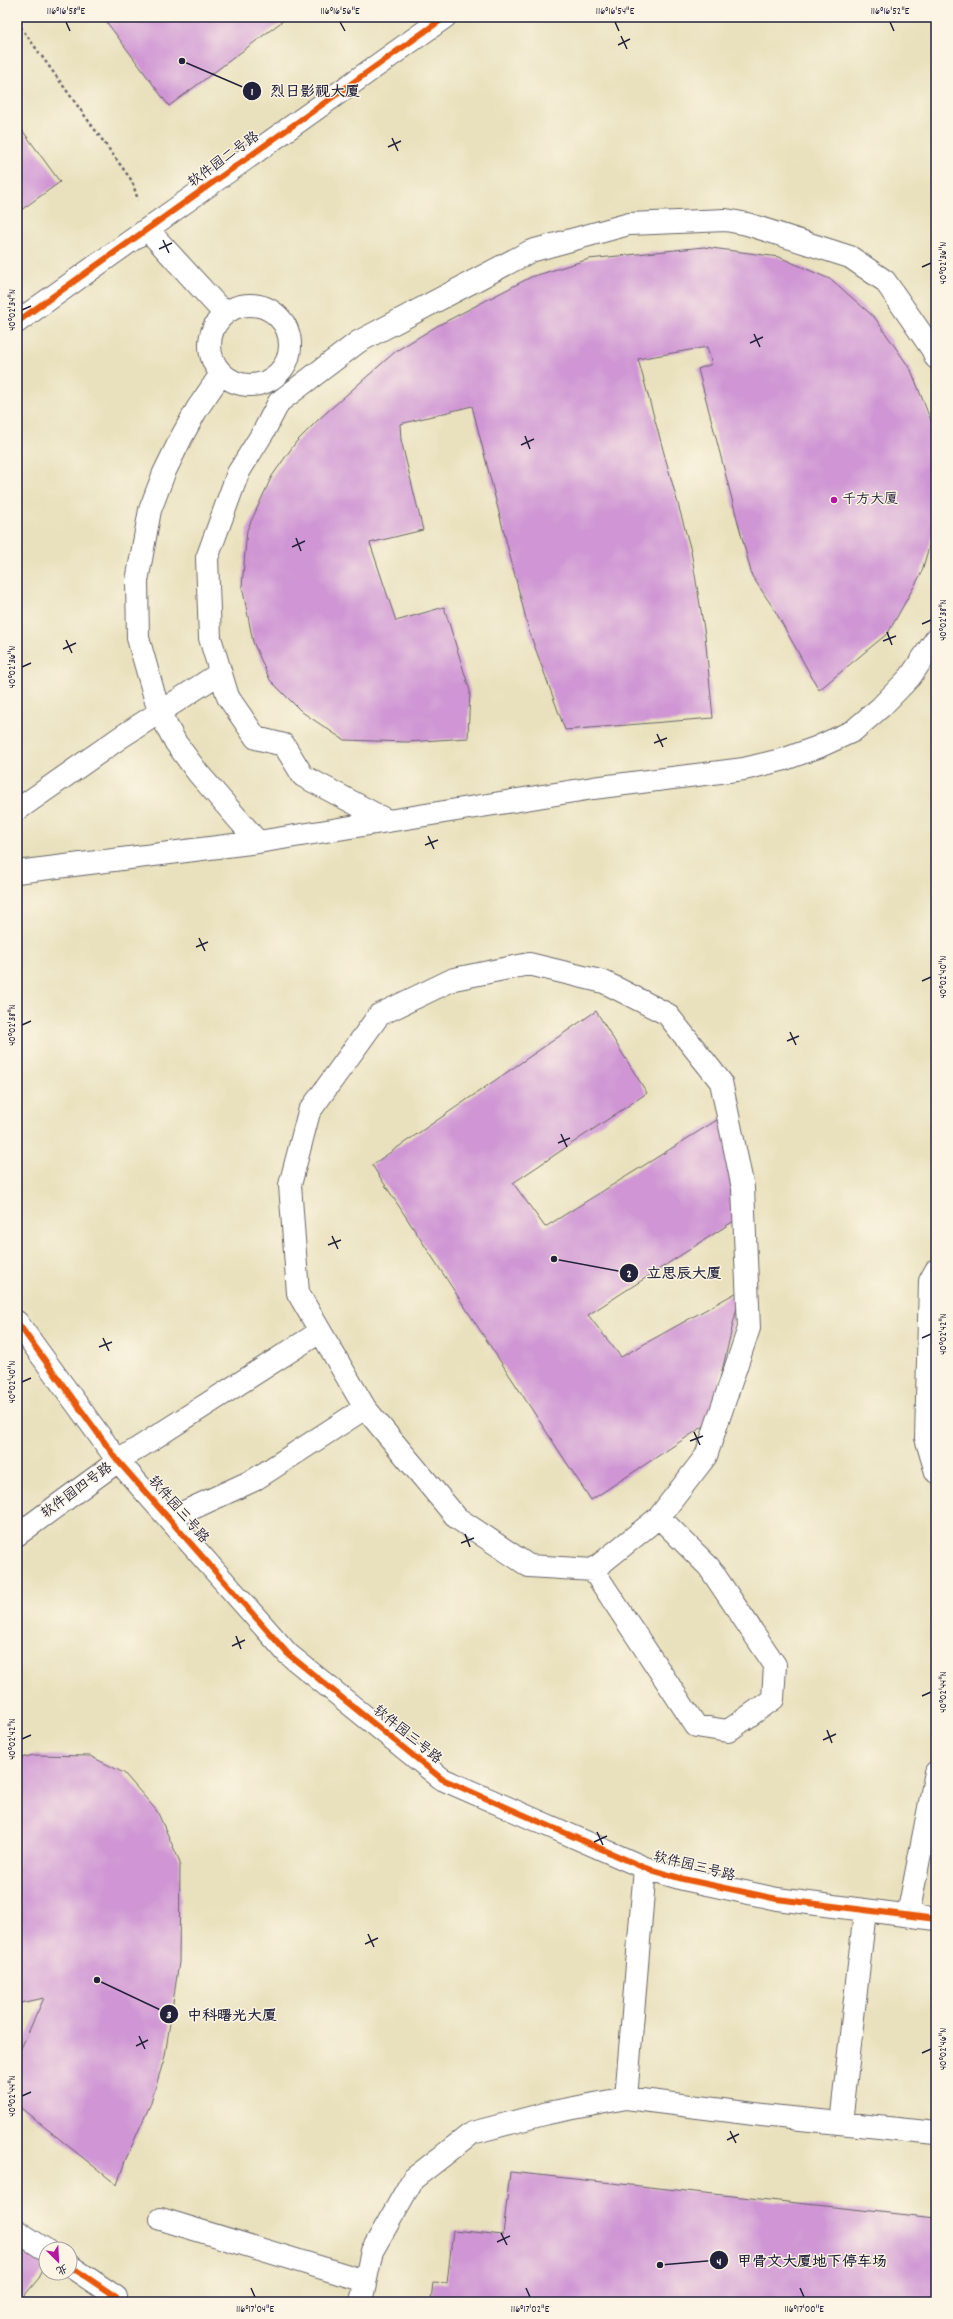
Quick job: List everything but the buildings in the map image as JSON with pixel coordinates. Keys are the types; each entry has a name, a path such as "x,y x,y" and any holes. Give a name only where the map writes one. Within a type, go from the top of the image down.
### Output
{"street":[{"name":"软件园二号路","path":"17,322 445,17"},
{"path":"388,821 302,776 284,745 256,738 228,697 210,638 207,558 238,473 264,431 279,402 358,342 530,251 636,224 726,220 850,257 885,281 932,349 936,358"},
{"path":"147,229 224,314"},
{"path":"250,305 264,307 285,324 290,337 290,351 285,364 277,375 267,382 255,385 243,385 221,374 214,363 210,350 210,336 216,324 224,314 236,307 250,305"},
{"path":"221,374 197,409 164,473 150,510 137,581 138,638 159,712 176,744 258,842"},
{"path":"277,375 296,390"},
{"path":"17,872 258,842 593,788 744,769 786,759 818,747 853,731 881,707 910,677 936,639"},
{"path":"17,810 159,712 220,673"},
{"path":"529,964 604,982 667,1014 721,1082 743,1188 749,1328 706,1456 659,1517 593,1570 528,1566 457,1518 365,1408 298,1293 290,1185 309,1112 378,1015 454,979 529,964"},
{"path":"936,1270 930,1281 926,1438 936,1472"},
{"name":"软件园三号路","path":"17,1322 118,1461 288,1654 442,1779 646,1868 683,1879 778,1899 865,1911 936,1918"},
{"name":"软件园四号路","path":"17,1535 118,1461 315,1336"},
{"path":"169,1519 254,1480 365,1408"},
{"path":"593,1570 696,1726 728,1731 773,1699 775,1665 709,1567 659,1517"},
{"path":"908,1915 936,1772"},
{"path":"626,2098 646,1868"},
{"path":"841,2123 865,1911"},
{"path":"161,2219 363,2292 372,2252 413,2179 472,2133 548,2113 626,2098 936,2133"},
{"path":"17,2231 38,2245"},
{"path":"78,2271 116,2297"}],"path":[{"path":"17,22 132,181 147,229"}],"cycle path":[{"path":"17,322 445,17"},
{"path":"17,1322 118,1461 288,1654 442,1779 645,1868 683,1879 777,1899 936,1919"},
{"path":"78,2271 116,2297"}],"place":[{"name":"烈日影视大厦","path":"182,61"},
{"name":"千方大厦","path":"834,500"},
{"name":"立思辰大厦","path":"554,1259"},
{"name":"中科曙光大厦","path":"97,1980"},
{"name":"甲骨文大厦地下停车场","path":"660,2265"}]}
